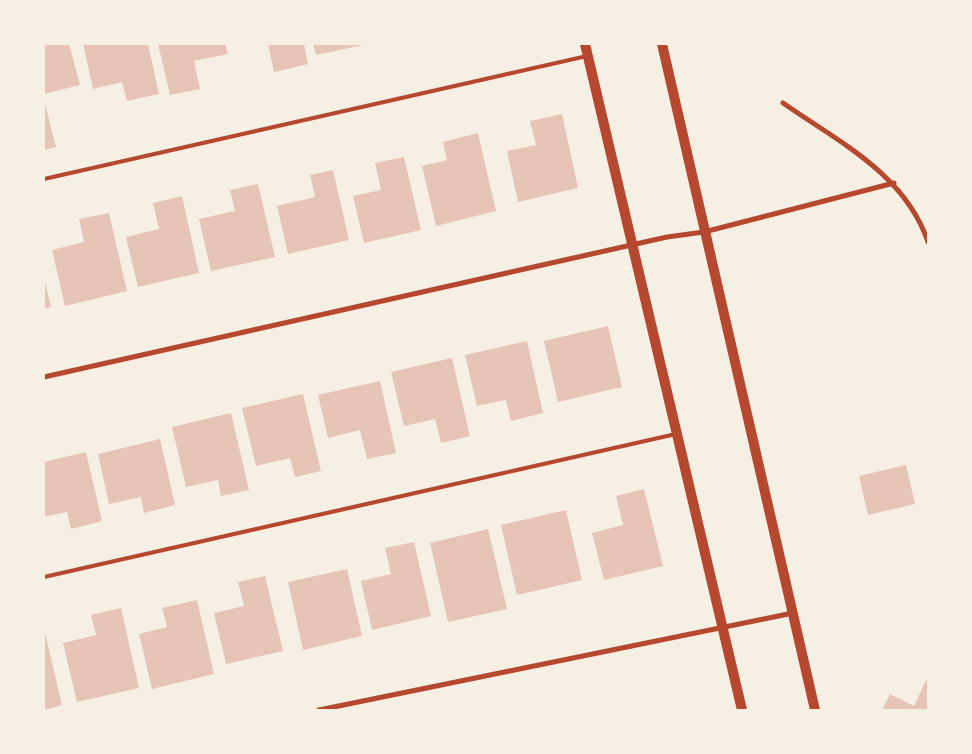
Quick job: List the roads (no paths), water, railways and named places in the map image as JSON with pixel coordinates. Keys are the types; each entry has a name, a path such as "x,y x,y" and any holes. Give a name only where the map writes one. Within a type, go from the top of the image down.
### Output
{"main road":[{"path":"585,44 742,710"},
{"path":"662,44 815,710"}],"street":[{"path":"783,103 877,168 894,184 922,223 928,242"},
{"path":"44,377 631,245 704,232 894,184"},
{"path":"318,710 794,613"}],"lane":[{"path":"44,179 588,56"},
{"path":"44,577 676,434"}]}
